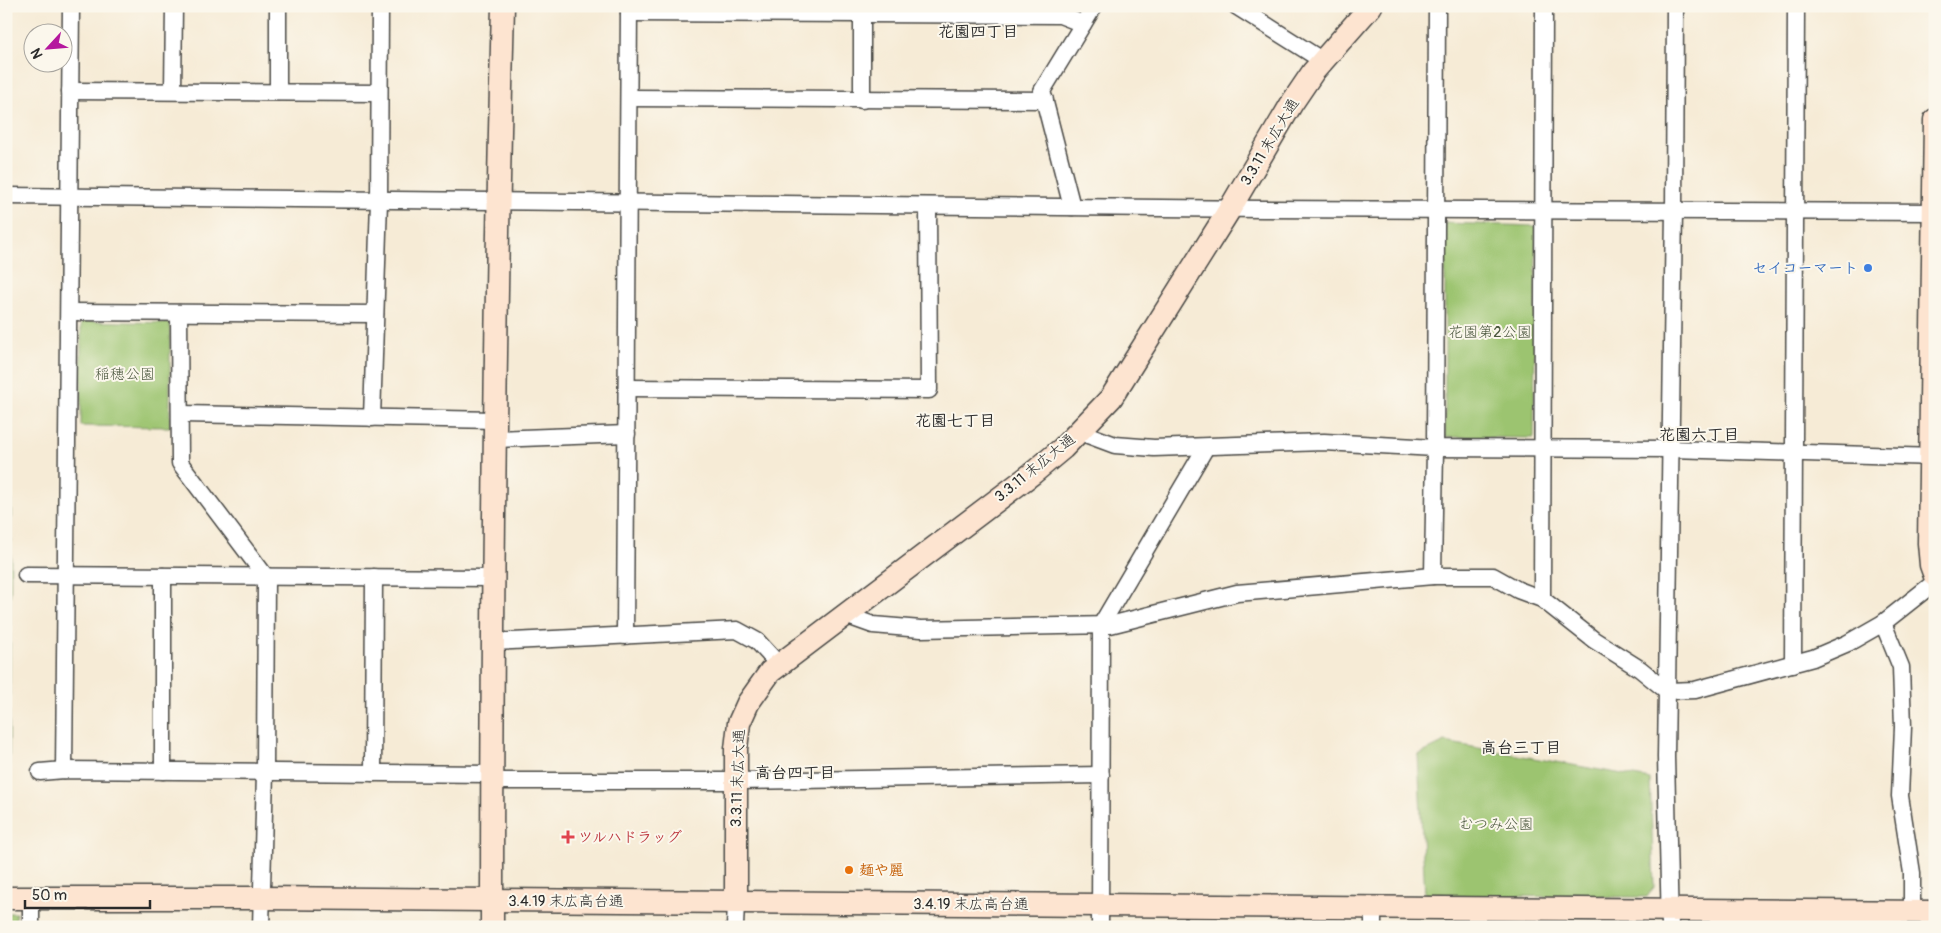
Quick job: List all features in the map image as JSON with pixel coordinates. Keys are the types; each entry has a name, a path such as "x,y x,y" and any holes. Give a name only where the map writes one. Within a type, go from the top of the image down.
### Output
{"street":[{"path":"64,770 71,6"},
{"path":"173,92 174,6"},
{"path":"278,6 278,92"},
{"path":"372,418 379,201 380,6"},
{"path":"492,927 492,642 498,203 503,6"},
{"path":"1072,207 1042,91 1094,6"},
{"path":"1236,6 1323,61"},
{"name":"3.3.11 末広大通","path":"736,902 736,749 739,723 748,703 770,672 1033,473 1080,432 1111,398 1231,208 1292,103 1323,61 1371,6"},
{"path":"1433,576 1437,6"},
{"path":"1542,599 1544,6"},
{"path":"1671,919 1666,773 1675,6"},
{"path":"1793,664 1796,6"},
{"path":"625,636 629,10 862,10 1060,15 1083,24"},
{"path":"862,10 862,100"},
{"path":"70,91 380,93"},
{"path":"629,98 1045,100"},
{"path":"1935,120 1932,457 1929,543 1935,576"},
{"path":"6,196 498,203 1934,212"},
{"path":"627,388 929,390 928,206"},
{"path":"69,312 375,314"},
{"path":"179,313 180,464 266,577 265,772 261,927"},
{"path":"181,414 372,418 496,430 627,434"},
{"path":"1080,432 1115,445 1154,448 1324,442 1435,448 1670,449 1932,457"},
{"path":"1101,916 1101,625 1206,447"},
{"path":"26,575 493,578"},
{"path":"163,576 163,771"},
{"path":"845,615 873,625 921,628 1110,625 1237,592 1433,576 1493,576 1518,590 1542,599 1594,640 1640,669 1667,691 1695,690 1793,664 1848,643 1883,622 1935,582"},
{"path":"373,773 374,577"},
{"path":"1883,622 1901,667 1903,727 1900,796 1907,830 1912,873 1899,917"},
{"path":"492,642 736,630 757,641 779,665"},
{"path":"40,772 64,770 373,773 736,781 1101,775"},
{"name":"3.4.19 末広高台通","path":"6,898 736,902 1101,916 1671,919 1899,917 1935,912"},
{"path":"30,927 31,899"},
{"path":"735,927 736,902"}],"green space":[{"name":"花園第2公園","path":"1445,223 1536,226 1534,438 1445,437"},
{"name":"稲穂公園","path":"81,321 170,323 170,427 81,426"},
{"path":"6,419 12,419 8,884 6,884"},
{"name":"むつみ公園","path":"1445,742 1650,779 1654,887 1647,897 1425,896 1418,755"},
{"path":"6,913 16,913 16,927 6,927"}],"place":[{"name":"セイコーマート","path":"1868,268"},
{"name":"ツルハドラッグ","path":"568,837"},
{"name":"麺や麗","path":"849,870"}],"district":[{"name":"花園四丁目","path":"978,32"},
{"name":"花園七丁目","path":"955,421"},
{"name":"花園六丁目","path":"1699,435"},
{"name":"高台三丁目","path":"1521,748"},
{"name":"高台四丁目","path":"795,773"}]}
